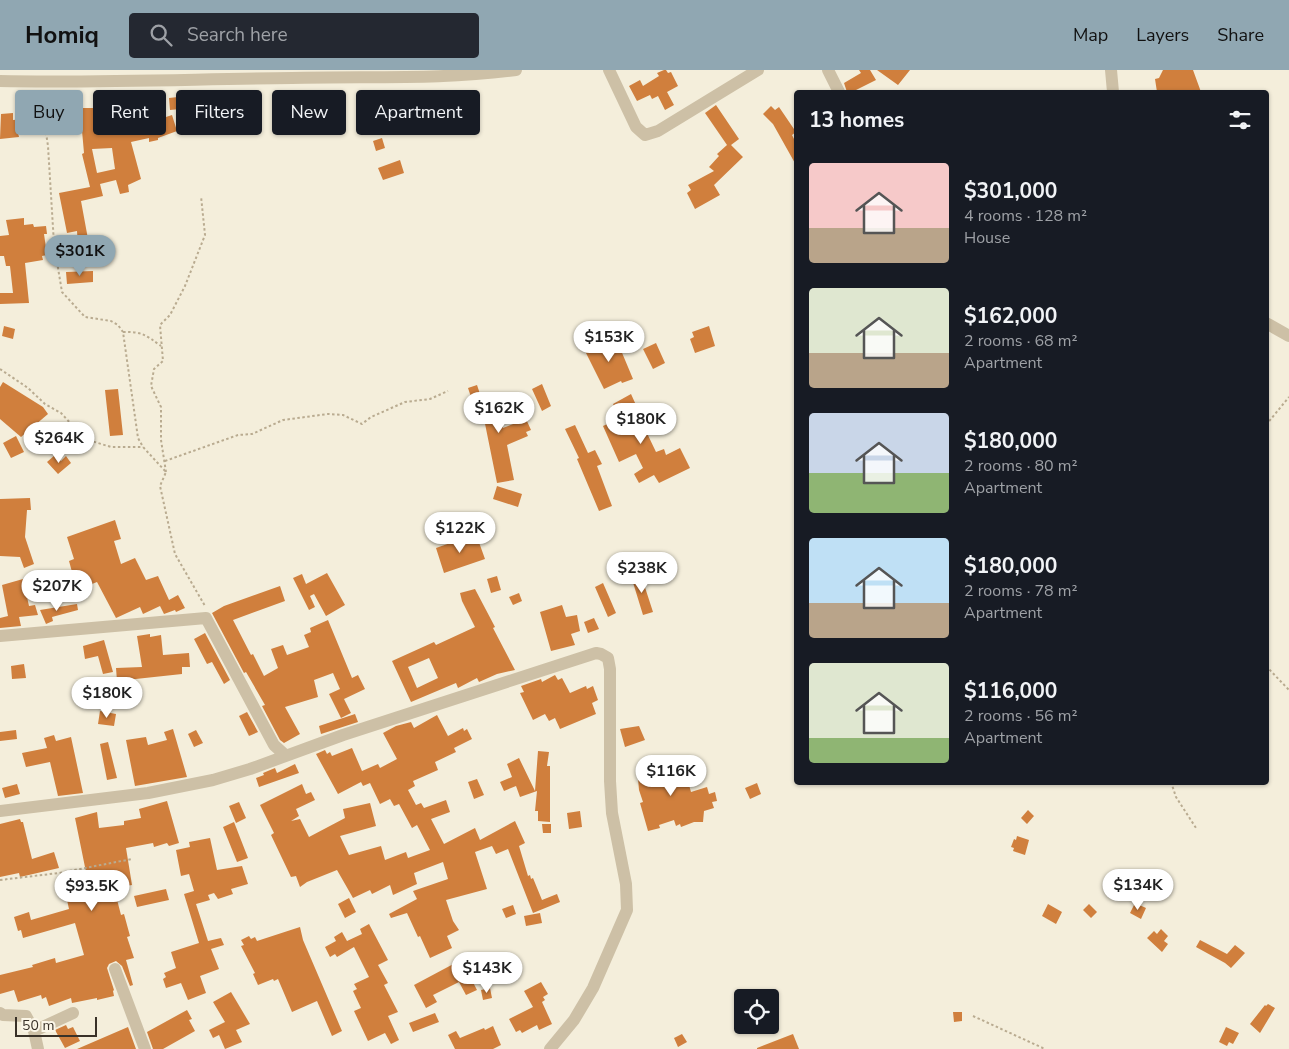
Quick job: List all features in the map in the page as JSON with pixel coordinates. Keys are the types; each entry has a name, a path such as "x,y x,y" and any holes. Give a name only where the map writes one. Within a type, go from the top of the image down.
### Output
{"street":[{"path":"0,81 430,76 489,74 516,70"},
{"path":"609,70 636,127 646,135 658,131 758,70"},
{"path":"828,70 838,90"},
{"path":"1111,70 1113,90"},
{"path":"1269,325 1289,336"},
{"path":"0,636 206,618 274,744 285,756"},
{"path":"0,811 178,788 250,769 343,735 596,653 601,654 608,658 610,670 610,781 612,813 626,884 627,910 593,988 574,1020 550,1049"},
{"path":"115,969 146,1049"},
{"path":"0,1013 26,1016 34,1031 38,1049"},
{"path":"34,1031 73,1013"}],"path":[{"path":"39,82 48,146 54,244 62,292 85,317 111,321 118,325 123,332 138,438 143,447 166,472"},
{"path":"201,196 205,235 188,278 170,314 160,325 163,361 154,369 151,386 160,407 161,440 166,472 160,486 175,554 205,604 206,618"},
{"path":"123,332 144,334 162,347"},
{"path":"0,368 28,388 45,404 61,413 85,439 111,446 143,447"},
{"path":"165,461 238,434 252,434 283,420 328,414 342,415 362,424 371,417 404,402 430,398 448,390"},
{"path":"1269,421 1289,397"},
{"path":"1269,669 1289,690"},
{"path":"1172,785 1176,797 1196,828"},
{"path":"0,880 59,873 132,859"},
{"path":"973,1016 1045,1049"}],"building":[{"path":"664,70 668,73 671,72 678,86 667,92 674,105 665,110 658,96 652,99 650,95 637,101 629,86 640,80 643,86 659,76 657,73"},
{"path":"859,70 870,70 876,80 856,90 846,90 844,83 861,73"},
{"path":"877,70 910,70 898,85"},
{"path":"1163,70 1193,70 1200,90 1157,90 1155,79 1159,78"},
{"path":"176,97 176,109 170,110 169,98"},
{"path":"716,105 739,139 731,145 743,157 714,185 720,195 695,209 687,193 691,190 688,185 714,171 709,167 719,156 717,154 727,145 705,113"},
{"path":"771,106 775,110 779,107 794,129 792,135 794,139 794,161 773,124 763,114"},
{"path":"83,108 93,108 93,135 166,135 166,117 172,115 176,131 158,138 158,140 149,142 149,138 131,142 141,179 128,185 129,192 120,194 116,180 100,184 103,196 81,201 88,246 78,246 77,231 67,233 59,193 90,187 82,154 84,153","holes":["112,148 115,169 97,173 92,149"]},
{"path":"13,113 15,135 18,135 19,137 0,139 1,114"},
{"path":"382,138 385,148 376,151 373,141"},
{"path":"400,160 404,173 383,180 378,168"},
{"path":"24,218 24,225 33,224 34,227 46,226 47,234 44,234 47,255 42,256 43,260 25,263 29,303 0,304 0,293 13,293 10,266 6,266 4,256 0,256 0,236 9,235 6,220"},
{"path":"93,271 93,282 67,284 66,272"},
{"path":"4,326 15,329 13,339 2,336"},
{"path":"709,326 715,346 695,353 690,339 694,337 692,332"},
{"path":"615,336 633,379 622,383 621,381 604,389 585,351"},
{"path":"656,343 665,363 653,369 643,349"},
{"path":"3,382 43,407 48,414 21,437 0,419 0,387"},
{"path":"542,384 551,406 542,411 532,389"},
{"path":"477,385 480,394 489,392 494,406 498,405 503,428 526,419 531,430 526,432 528,436 507,445 514,480 497,483 481,404 474,406 468,388"},
{"path":"118,389 123,435 110,436 105,390"},
{"path":"631,394 636,405 634,406 656,452 664,449 666,455 680,448 690,468 659,483 654,475 639,483 634,474 643,468 636,454 619,462 603,426 620,418 613,404"},
{"path":"529,408 531,417 520,420 517,411"},
{"path":"575,425 588,453 595,450 602,464 597,466 612,506 599,511 577,459 579,458 565,429"},
{"path":"16,436 24,452 11,458 3,443"},
{"path":"55,455 61,461 66,456 71,463 58,474 47,462"},
{"path":"497,486 522,494 518,507 493,499"},
{"path":"30,498 31,510 27,510 25,537 34,564 24,568 20,557 0,556 0,499"},
{"path":"115,520 121,539 114,541 121,564 135,558 146,580 158,576 169,600 178,595 185,608 164,614 160,606 143,614 140,607 116,618 97,582 77,590 69,561 74,559 67,537"},
{"path":"476,534 485,559 444,573 436,548"},
{"path":"640,572 653,612 643,615 631,576"},
{"path":"327,573 345,605 326,616 314,594 310,596 315,607 309,610 293,578 302,574 306,584"},
{"path":"497,576 501,590 491,593 487,579"},
{"path":"23,579 29,606 35,605 38,615 19,617 21,626 0,628 0,618 8,616 2,585"},
{"path":"603,583 616,613 608,617 595,587"},
{"path":"56,585 59,598 51,601 47,587"},
{"path":"280,586 285,601 233,620 264,676 278,668 271,649 283,645 287,655 309,647 304,635 311,632 310,628 328,620 352,678 358,675 365,689 344,699 351,713 341,718 329,694 340,689 333,673 314,680 318,697 285,707 300,734 284,743 280,740 262,706 265,705 246,672 244,673 212,613 224,606"},
{"path":"475,589 515,670 497,674 479,682 477,678 458,688 456,683 411,702 392,661 434,642 436,645 475,627 460,593","holes":["429,658 438,678 417,688 408,667"]},
{"path":"519,593 522,601 513,605 509,597"},
{"path":"77,604 78,610 52,617 53,621 46,624 40,610"},
{"path":"562,605 566,617 577,615 580,631 571,634 575,645 551,651 540,612"},
{"path":"594,618 599,629 588,633 584,622"},
{"path":"205,633 230,680 224,684 212,662 207,664 194,639"},
{"path":"150,634 150,637 161,635 163,655 189,653 190,667 182,667 182,674 117,681 116,668 142,667 137,636"},
{"path":"104,640 113,672 103,674 98,656 85,659 83,646"},
{"path":"24,664 26,678 12,679 11,666"},
{"path":"555,675 558,680 562,678 570,693 586,686 587,689 593,686 598,700 592,703 596,714 560,729 555,718 549,721 545,714 533,720 520,693 524,692 521,686 541,679 542,682"},
{"path":"100,711 116,714 114,726 98,724"},
{"path":"247,712 258,732 249,736 239,716"},
{"path":"355,714 358,722 321,734 319,726"},
{"path":"437,715 448,736 463,728 464,731 467,729 472,739 454,748 456,752 435,762 438,770 413,781 415,786 408,790 416,805 421,803 424,808 446,800 450,812 431,819 444,844 475,828 480,840 515,821 525,843 519,846 528,876 530,875 531,879 533,878 542,900 557,894 560,902 533,913 508,849 496,854 492,846 475,852 487,889 446,900 453,921 459,930 447,936 452,948 430,958 407,913 391,918 389,914 417,899 413,891 448,879 443,862 414,873 417,884 393,895 390,885 372,894 370,890 353,898 337,870 307,882 300,887 296,876 291,877 271,835 274,833 260,805 302,784 306,794 311,792 315,800 296,809 299,816 291,821 300,819 309,837 345,818 343,809 370,803 376,826 340,836 349,855 381,846 385,860 406,852 408,858 430,850 417,825 412,828 399,804 394,806 390,799 380,804 370,783 363,786 361,782 338,794 316,754 325,750 327,754 330,752 332,756 352,748 362,771 378,764 380,768 397,759 383,733 396,726 411,722 414,728"},
{"path":"639,726 645,740 625,747 620,729"},
{"path":"173,729 187,777 135,786 126,740 146,737 148,745 167,740 164,732"},
{"path":"16,730 17,739 0,741 0,732"},
{"path":"196,730 203,743 194,747 188,734"},
{"path":"54,735 56,741 71,737 83,793 58,796 50,762 26,767 22,753 47,748 44,738"},
{"path":"108,742 117,778 107,780 100,744"},
{"path":"538,751 549,752 547,766 550,766 550,822 538,821 538,811 535,811 537,791 520,797 516,786 504,791 500,782 512,777 507,764 519,758 535,791"},
{"path":"675,759 682,780 687,778 691,792 707,787 709,794 715,792 717,801 712,802 714,808 704,811 703,822 694,822 681,827 680,824 676,826 674,820 659,825 660,828 648,831 640,803 643,802 639,790 637,767 655,765"},
{"path":"295,764 299,773 259,787 256,778 264,775 263,773 275,768 277,773"},
{"path":"477,779 484,795 474,799 468,782"},
{"path":"757,783 761,794 750,799 745,788"},
{"path":"17,784 20,794 5,798 2,788"},
{"path":"167,801 179,843 169,846 167,843 154,847 153,843 126,848 132,885 114,888 121,915 124,914 130,936 127,937 134,958 126,960 133,985 130,986 122,966 116,961 109,964 107,968 114,996 72,1003 71,998 49,1006 46,997 42,999 41,995 18,1002 14,990 0,994 0,975 33,967 32,965 55,958 56,963 84,955 75,923 23,938 21,930 18,931 14,917 29,912 31,920 69,909 64,875 86,872 75,818 97,812 99,828 124,825 124,821 141,818 139,809"},
{"path":"239,802 246,818 236,823 229,806"},
{"path":"1028,810 1034,816 1027,824 1021,818"},
{"path":"580,811 582,827 569,829 567,813"},
{"path":"20,819 23,822 32,859 54,852 59,868 20,877 19,873 0,877 0,824"},
{"path":"234,822 248,858 237,862 223,827"},
{"path":"542,824 551,824 551,833 543,833"},
{"path":"1017,836 1029,840 1025,855 1013,851 1014,848 1011,847"},
{"path":"210,838 217,870 242,866 248,884 231,889 233,894 218,899 214,893 208,895 210,900 196,904 208,941 221,938 224,945 211,949 219,969 200,976 206,993 188,1000 181,983 166,988 163,979 166,977 164,973 176,968 171,952 199,943 184,894 194,891 189,874 181,876 176,850 190,847 189,842"},
{"path":"166,889 169,900 137,907 134,896"},
{"path":"349,898 356,912 345,918 338,904"},
{"path":"1135,903 1146,908 1141,919 1130,913"},
{"path":"1048,904 1062,912 1056,924 1042,916"},
{"path":"1089,904 1097,912 1091,918 1083,910"},
{"path":"513,905 516,914 506,918 502,909"},
{"path":"540,913 542,923 526,926 524,916"},
{"path":"369,924 388,960 378,965 388,983 384,985 398,1012 388,1016 399,1040 391,1044 385,1033 368,1041 354,1011 361,1008 353,991 357,989 354,984 369,977 354,947 337,957 335,954 330,957 325,947 336,941 334,937 342,932 347,941 362,934 360,929"},
{"path":"300,927 303,940 342,1031 332,1036 317,1001 292,1012 278,979 258,985 253,974 255,973 241,946 244,945 241,940 249,936 251,939 255,937 257,941"},
{"path":"1161,929 1168,936 1164,941 1168,944 1162,952 1147,938 1154,931 1157,934"},
{"path":"1200,940 1227,954 1235,945 1245,953 1231,968 1196,947"},
{"path":"459,961 460,964 463,963 477,990 466,995 459,982 433,995 437,1002 426,1008 414,985"},
{"path":"541,982 548,994 543,997 545,1000 542,1002 552,1024 539,1030 537,1025 522,1033 520,1030 516,1032 509,1019 533,1007 524,991"},
{"path":"490,988 492,998 483,1000 481,990"},
{"path":"231,992 250,1024 236,1030 242,1042 225,1049 219,1035 213,1038 209,1030 225,1022 213,1002"},
{"path":"1268,1004 1275,1008 1260,1033 1250,1024 1265,1005"},
{"path":"187,1010 192,1019 189,1020 195,1031 163,1049 153,1049 147,1032"},
{"path":"953,1012 962,1012 962,1021 954,1022"},
{"path":"435,1013 439,1022 413,1032 409,1023"},
{"path":"66,1025 68,1029 73,1027 80,1041 65,1048 55,1030"},
{"path":"493,1026 501,1045 493,1049 455,1049 448,1035 456,1031 460,1038"},
{"path":"128,1027 136,1049 77,1049"},
{"path":"1226,1027 1239,1033 1233,1044 1229,1042 1227,1046 1219,1042"},
{"path":"682,1034 687,1042 678,1047 674,1038"},
{"path":"793,1034 799,1049 757,1049 757,1048"}]}
